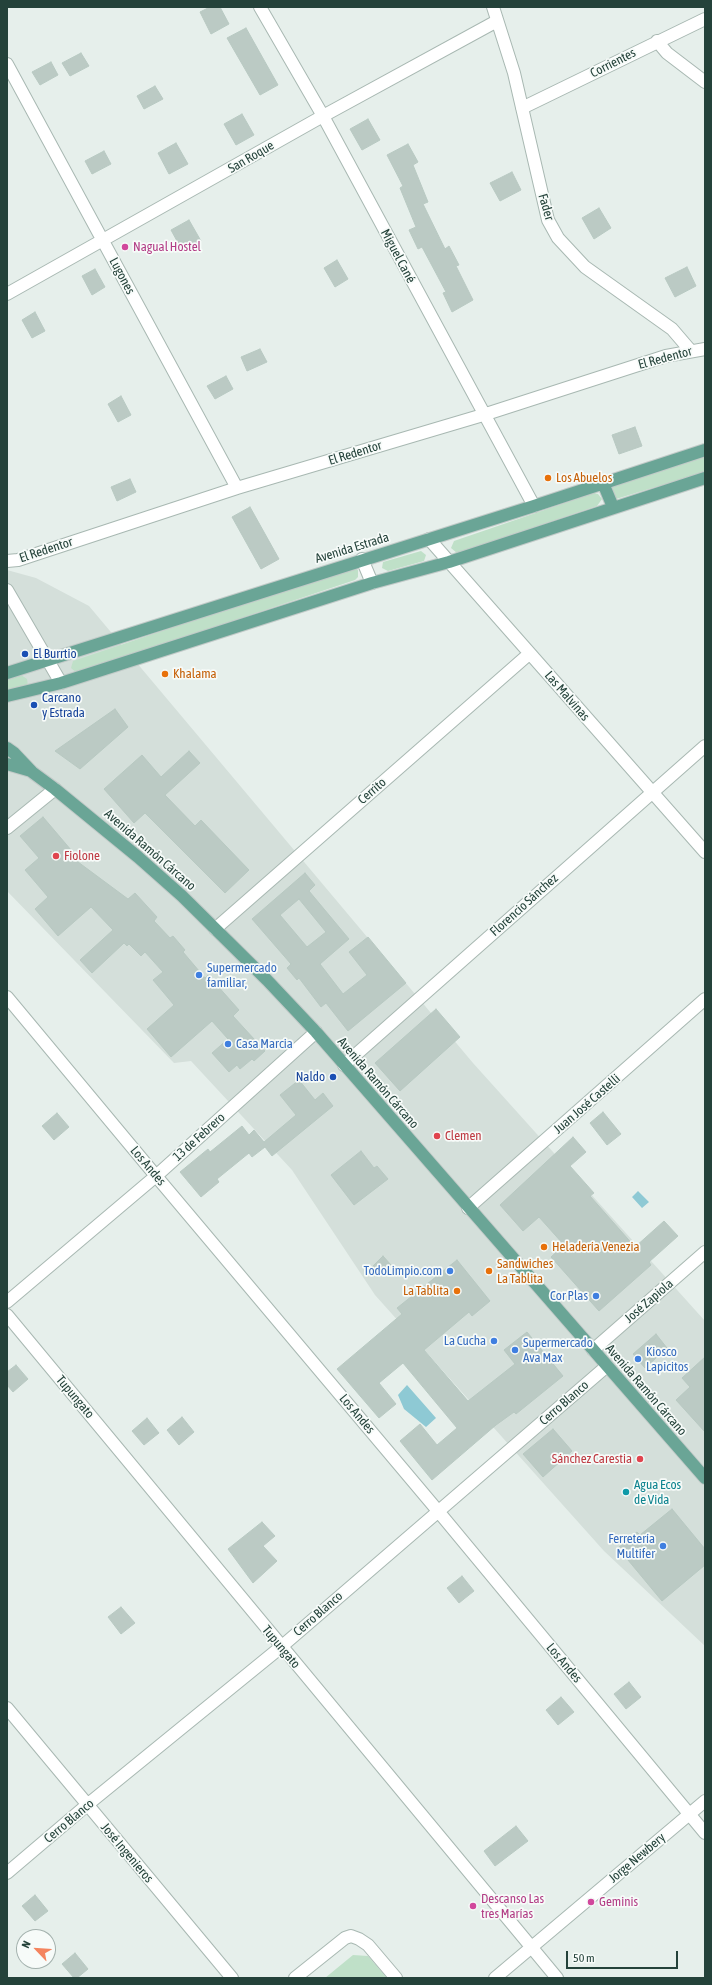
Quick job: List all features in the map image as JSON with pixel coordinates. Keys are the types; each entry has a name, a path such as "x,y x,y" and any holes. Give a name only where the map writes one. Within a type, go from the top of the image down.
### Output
{"main road":[{"name":"Avenida Estrada","path":"7,673 46,659 534,506 705,450"},
{"path":"7,696 61,683 372,583 449,562 705,478"},
{"path":"603,483 613,507"},
{"name":"Avenida Ramón Cárcano","path":"7,748 14,753 32,772 55,788 138,857 267,980 316,1032 705,1478"},
{"name":"Avenida Ramón Cárcano","path":"7,764 32,772"}],"street":[{"name":"Miguel Cané","path":"260,7 323,116 483,415 534,506"},
{"name":"Fader","path":"493,7 514,73 548,220 558,238 585,267 672,329 690,350"},
{"name":"Corrientes","path":"522,108 657,41 705,19"},
{"name":"San Roque","path":"7,294 497,20"},
{"path":"657,41 667,53 705,82"},
{"name":"Lugones","path":"7,64 237,488"},
{"name":"El Redentor","path":"7,561 25,557 237,488 483,415 690,350 705,349"},
{"name":"Las Malvinas","path":"429,538 529,654 705,852"},
{"path":"362,559 372,583"},
{"path":"7,590 61,683"},
{"name":"Cerrito","path":"215,929 529,654"},
{"name":"Florencio Sánchez","path":"344,1065 651,792 705,746"},
{"path":"7,828 55,788"},
{"name":"Los Andes","path":"7,997 438,1511 705,1833"},
{"name":"Juan José Castelli","path":"468,1208 705,999"},
{"name":"13 de Febrero","path":"7,1302 156,1176 316,1032"},
{"name":"José Zapiola","path":"593,1350 705,1252"},
{"name":"Tupungato","path":"7,1315 557,1978"},
{"name":"Cerro Blanco","path":"7,1873 86,1805 281,1647 607,1366"},
{"name":"José Ingenieros","path":"7,1708 86,1805 232,1978"},
{"name":"Jorge Newbery","path":"495,1978 705,1801"},
{"path":"295,1978 345,1938 351,1936 368,1945 396,1978"}],"shaded area":[{"path":"7,570 36,578 89,606 473,1063 705,1321 705,1646 604,1551 375,1295 292,1170 191,1061 174,1063 7,891"}],"green space":[{"path":"705,457 705,472 616,499 610,488 614,485"},
{"path":"594,493 598,494 602,499 597,506 457,553 451,548 454,541"},
{"path":"421,551 426,555 424,561 388,571 382,568 383,562"},
{"path":"351,567 358,570 358,577 355,580 77,673 71,668 73,661"},
{"path":"21,675 27,679 28,686 7,692 7,680"},
{"path":"353,1955 368,1956 387,1978 325,1978"}],"water":[{"path":"638,1191 649,1202 642,1208 632,1197"},
{"path":"407,1385 436,1418 426,1427 404,1409 398,1395"}],"building":[{"path":"210,7 220,7 229,24 211,34 200,12"},
{"path":"246,28 278,85 260,95 227,38"},
{"path":"81,53 89,66 70,76 62,63"},
{"path":"51,62 58,75 40,85 32,72"},
{"path":"155,86 163,99 144,109 137,96"},
{"path":"242,114 254,135 236,145 224,124"},
{"path":"368,119 380,140 362,150 350,129"},
{"path":"176,143 188,164 169,174 158,153"},
{"path":"408,144 418,162 413,165 428,202 423,204 445,249 449,246 459,265 456,266 473,300 452,312 443,293 446,292 422,247 418,249 409,230 416,227 400,188 403,186 387,155"},
{"path":"104,151 111,164 92,174 85,161"},
{"path":"512,172 521,190 500,201 490,183"},
{"path":"599,208 611,228 594,239 582,218"},
{"path":"189,220 201,241 183,252 171,230"},
{"path":"337,260 348,279 335,287 324,268"},
{"path":"687,267 696,286 675,297 665,278"},
{"path":"95,269 105,287 92,295 82,276"},
{"path":"35,312 45,331 32,338 22,320"},
{"path":"260,349 267,362 247,371 241,357"},
{"path":"226,376 233,389 215,399 207,386"},
{"path":"121,396 131,415 118,422 108,404"},
{"path":"635,427 642,446 619,454 612,435"},
{"path":"130,479 136,492 117,501 111,487"},
{"path":"250,507 279,559 261,569 232,517"},
{"path":"115,709 128,727 80,769 55,751"},
{"path":"189,751 200,763 165,795 195,826 201,820 249,870 225,893 145,813 134,823 104,789 142,755 161,777"},
{"path":"43,817 77,857 74,859 128,899 135,893 157,917 154,921 170,938 173,936 185,950 183,952 205,978 208,975 239,1010 233,1016 265,1051 254,1061 252,1059 240,1069 237,1065 229,1072 212,1053 228,1039 212,1021 171,1057 147,1029 174,1005 153,980 163,972 145,952 141,956 129,944 127,946 124,943 92,973 80,960 113,930 91,907 58,936 35,909 48,897 25,870 39,858 20,836"},
{"path":"305,873 315,885 309,891 349,939 320,964 343,994 367,975 349,952 368,937 406,983 348,1031 326,1003 321,1007 299,978 297,980 287,968 291,964 252,919","holes":["299,899 326,932 307,947 280,915"]},
{"path":"436,1009 460,1037 400,1091 375,1063"},
{"path":"299,1080 315,1100 323,1093 333,1106 272,1156 265,1147 252,1157 249,1153 217,1179 219,1182 201,1197 180,1172 208,1149 210,1152 242,1126 249,1135 254,1130 264,1142 296,1115 280,1095"},
{"path":"603,1112 621,1134 607,1145 590,1123"},
{"path":"57,1113 69,1127 54,1140 42,1126"},
{"path":"573,1137 586,1152 570,1166 594,1193 590,1196 635,1247 664,1221 678,1236 649,1262 651,1265 599,1311 551,1257 564,1245 539,1217 523,1231 500,1205"},
{"path":"361,1151 374,1168 377,1166 388,1179 354,1205 331,1175"},
{"path":"383,1256 391,1265 377,1277 370,1269"},
{"path":"457,1260 490,1301 472,1316 469,1312 424,1350 468,1401 515,1364 504,1350 527,1332 563,1376 516,1414 514,1412 496,1425 432,1480 400,1441 420,1424 437,1445 457,1428 403,1363 379,1383 396,1404 379,1418 337,1369 402,1314 397,1308"},
{"path":"656,1334 667,1348 645,1368 633,1354"},
{"path":"705,1357 705,1432 676,1400 690,1387 682,1378"},
{"path":"16,1365 28,1379 13,1392 7,1385 7,1372"},
{"path":"182,1417 194,1432 179,1445 167,1430"},
{"path":"147,1418 159,1433 144,1445 132,1431"},
{"path":"553,1429 572,1451 543,1477 523,1454"},
{"path":"672,1509 705,1549 705,1565 662,1601 618,1548 637,1532 640,1535"},
{"path":"262,1522 275,1536 263,1546 277,1561 253,1583 228,1549"},
{"path":"462,1576 474,1591 459,1603 447,1588"},
{"path":"121,1607 135,1623 121,1634 108,1617"},
{"path":"629,1682 641,1697 626,1709 614,1694"},
{"path":"561,1697 574,1712 558,1725 546,1710"},
{"path":"516,1826 528,1841 495,1866 484,1851"},
{"path":"35,1895 48,1911 35,1921 22,1906"},
{"path":"75,1953 88,1969 77,1978 74,1978 62,1964"}],"place":[{"name":"Nagual Hostel","path":"125,247"},
{"name":"Los Abuelos","path":"548,478"},
{"name":"El Burrtio","path":"25,654"},
{"name":"Khalama","path":"165,674"},
{"name":"Carcano y Estrada","path":"34,705"},
{"name":"Fiolone","path":"56,856"},
{"name":"Supermercado familiar,","path":"199,975"},
{"name":"Casa Marcia","path":"228,1044"},
{"name":"Naldo","path":"333,1077"},
{"name":"Clemen","path":"437,1136"},
{"name":"Heladería Venezia","path":"544,1247"},
{"name":"TodoLimpio.com","path":"450,1271"},
{"name":"Sandwiches La Tablita","path":"489,1271"},
{"name":"La Tablita","path":"457,1291"},
{"name":"Cor Plas","path":"596,1296"},
{"name":"La Cucha","path":"494,1341"},
{"name":"Supermercado Ava Max","path":"515,1350"},
{"name":"Kiosco Lapicitos","path":"638,1359"},
{"name":"Sánchez Carestia","path":"640,1459"},
{"name":"Agua Ecos de Vida","path":"626,1492"},
{"name":"Ferretería Multifer","path":"663,1546"},
{"name":"Geminis","path":"591,1902"},
{"name":"Descanso Las tres Marías","path":"473,1906"}]}
